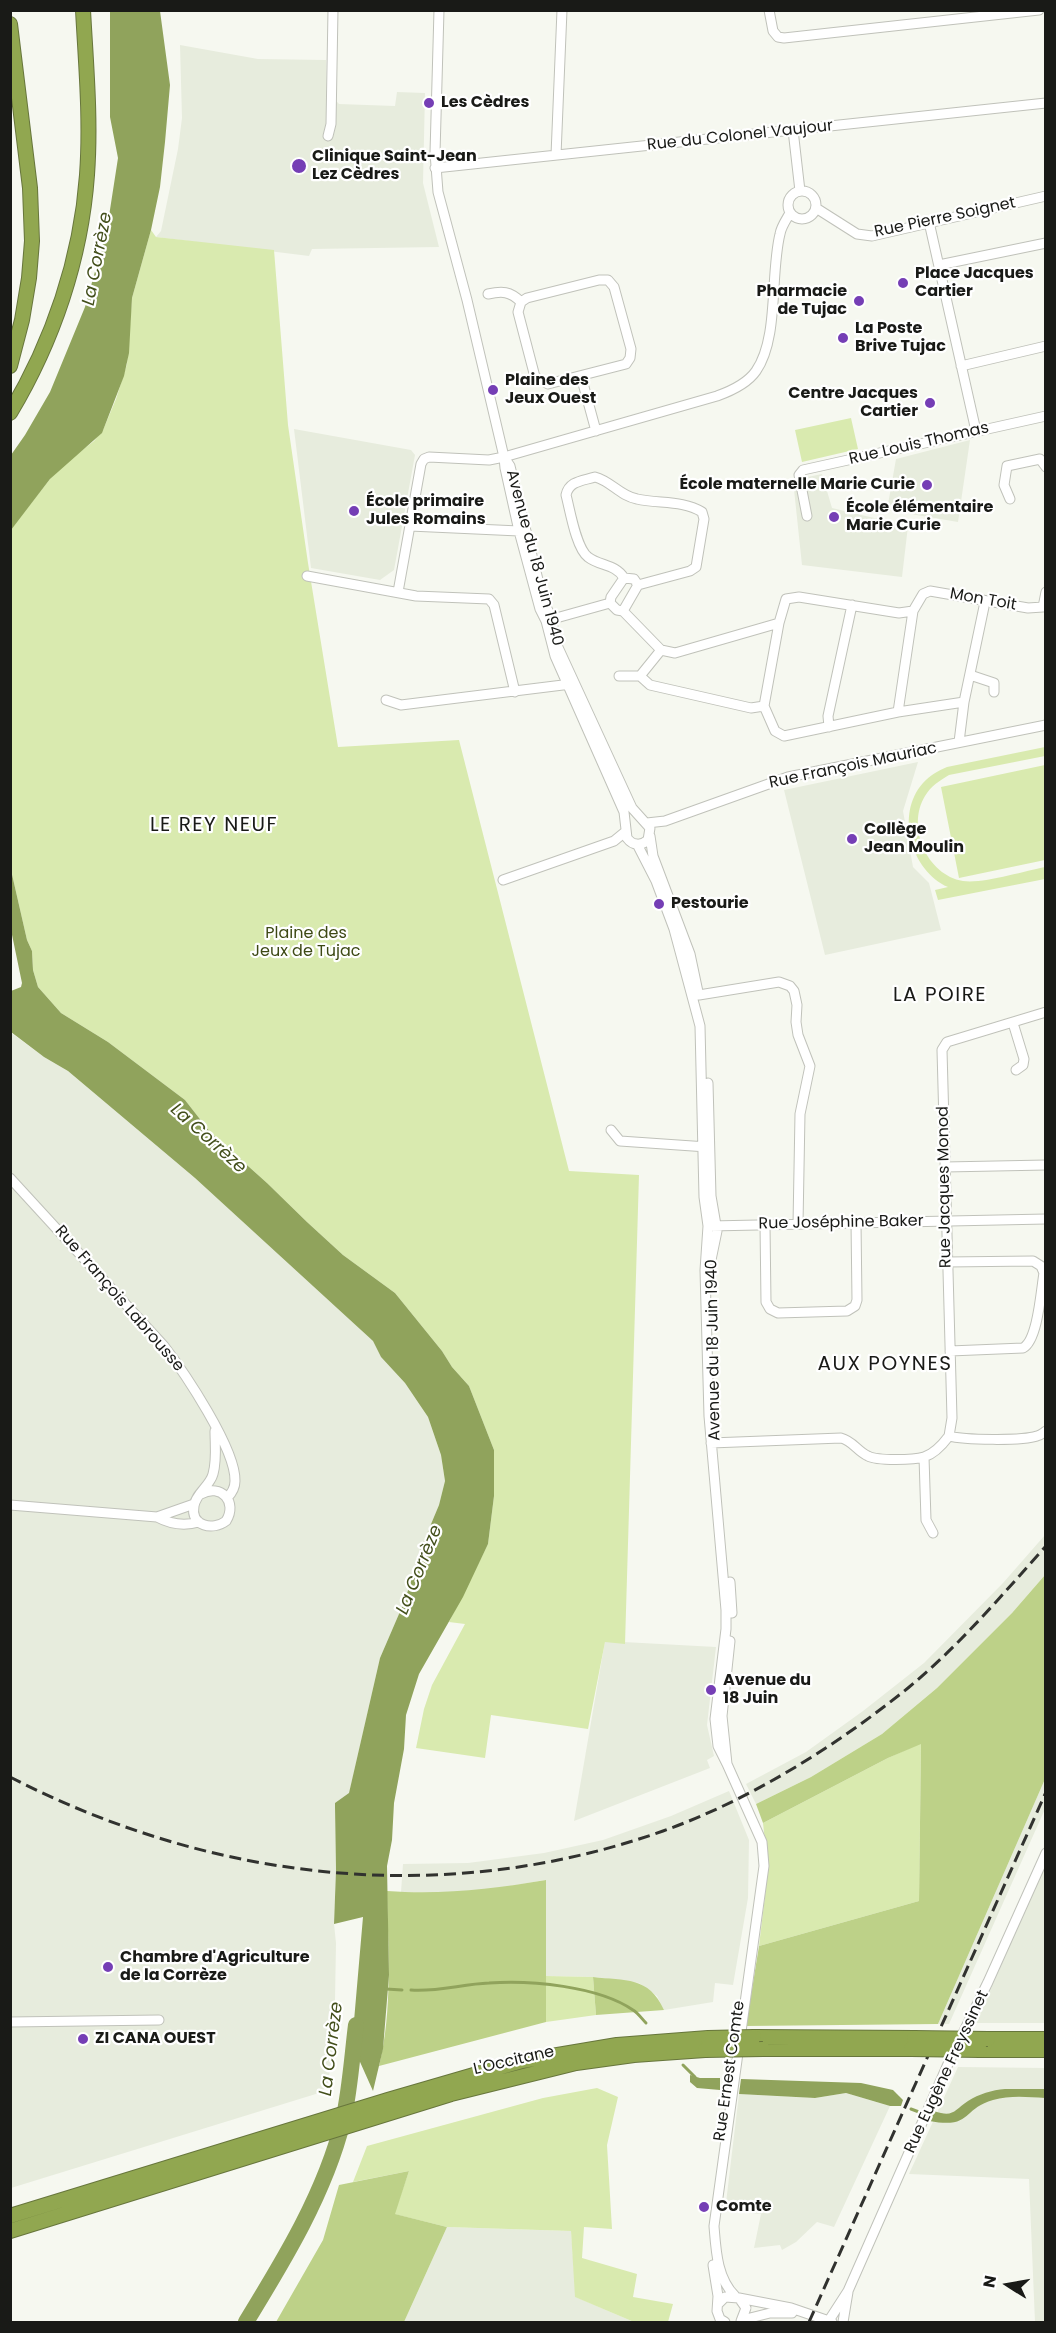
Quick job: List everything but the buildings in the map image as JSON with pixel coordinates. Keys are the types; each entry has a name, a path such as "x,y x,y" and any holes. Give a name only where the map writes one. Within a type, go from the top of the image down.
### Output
{"highway":[{"path":"10,413 30,379 56,318 77,243 87,177 88,147 83,10"},
{"path":"10,24 30,188 32,241 24,309 10,366"},
{"name":"L'Occitane","path":"10,2231 461,2091 576,2063 754,2037 913,2044"},
{"name":"L'Occitane","path":"10,2216 494,2068 557,2054 626,2044 706,2044 763,2049 984,2044 1046,2039"},
{"name":"L'Occitane","path":"984,2044 1046,2050"}],"street":[{"path":"328,136 331,124 333,10"},
{"name":"Avenue du 18 Juin 1940","path":"440,10 435,168 438,192 504,457 519,531 540,609 549,620"},
{"path":"556,155 562,10"},
{"path":"769,10 773,31 778,37 784,38 1039,10"},
{"name":"Rue du Colonel Vaujour","path":"435,168 1046,103"},
{"path":"793,130 800,191"},
{"path":"398,592 421,464 424,459 429,457 489,460 504,457 729,392 743,384 756,371 768,338 780,233 790,213 788,202 794,193 800,191 814,198 816,208 813,214 801,220 790,213"},
{"name":"Rue Pierre Soignet","path":"816,208 864,236 1046,196"},
{"path":"929,222 976,431"},
{"path":"939,265 1046,243"},
{"path":"599,280 610,282 614,287 631,349 630,358 626,364 548,384 535,376 518,312 521,303 527,298 599,280"},
{"path":"488,294 504,291 521,303"},
{"path":"961,366 1046,346"},
{"path":"581,376 596,431"},
{"name":"Rue Louis Thomas","path":"807,516 799,475 803,470 1046,416"},
{"name":"Avenue du 18 Juin 1940","path":"504,457 510,466 543,600 570,684 624,812 629,836 656,882 674,929 698,1017 711,1196 714,1443"},
{"path":"1010,499 1004,485 1007,466 1040,459 1046,467"},
{"path":"623,611 638,585 690,571 696,567 704,519 702,512 693,506 626,496 604,479 595,477 574,483 566,495 586,556 621,572 624,578"},
{"path":"410,526 519,531"},
{"path":"307,576 417,596 489,599 494,605 515,692"},
{"path":"610,603 611,597 624,578"},
{"path":"624,578 634,579 638,585"},
{"name":"Mon Toit","path":"913,611 923,594 930,591 985,602 1044,609 1046,592"},
{"path":"898,712 913,611 899,613 799,597 786,599 779,623 764,706 775,731 784,736 898,712 964,702"},
{"path":"959,742 964,702 985,602"},
{"path":"549,620 610,603"},
{"path":"610,603 617,610 623,611 661,650 675,653 779,623"},
{"path":"829,727 828,716 852,605"},
{"path":"640,676 661,650"},
{"path":"619,675 640,676 650,685 751,708 764,706"},
{"path":"970,675 994,683 994,692"},
{"path":"386,700 401,705 570,684"},
{"name":"Avenue du 18 Juin 1940","path":"570,684 632,808 647,828 653,856 690,954 699,995 707,1060 706,1147"},
{"name":"Rue François Mauriac","path":"647,828 788,777 1046,725"},
{"path":"503,880 629,836 645,842 647,828 631,821 629,836"},
{"path":"699,995 779,982 790,986 794,991 798,1035 810,1066 800,1114 798,1224"},
{"name":"Rue Jacques Monod","path":"949,1436 952,1418 942,1050 947,1042 1046,1012"},
{"path":"1012,1023 1024,1059 1023,1065 1016,1070"},
{"path":"611,1130 620,1141 706,1147"},
{"path":"945,1167 1046,1165"},
{"name":"Rue François Labrousse","path":"10,1178 164,1346 183,1370 216,1428 235,1481 233,1492 227,1498 231,1510 226,1521 213,1527 199,1522 190,1525 166,1522 157,1517"},
{"name":"Rue Joséphine Baker","path":"712,1226 1046,1219"},
{"path":"765,1225 766,1302 770,1309 778,1313 847,1311 855,1305 857,1300 856,1223"},
{"name":"Avenue du 18 Juin 1940","path":"712,1226 705,1270 705,1311 726,1610 715,1726 721,1755 735,1784"},
{"path":"947,1262 1033,1261 1041,1266 1044,1273 1033,1336 1028,1346 950,1351"},
{"path":"199,1522 193,1510 194,1504 214,1472 216,1428"},
{"path":"714,1443 841,1438 852,1442 864,1454 876,1459 924,1457 949,1436 969,1439 1027,1438 1046,1431"},
{"path":"924,1457 926,1520 933,1533"},
{"path":"214,1472 229,1459"},
{"path":"201,1494 212,1490 218,1491 227,1498"},
{"name":"Rue François Labrousse","path":"10,1505 157,1517 194,1504"},
{"name":"Rue Ernest Comte","path":"735,1784 762,1842 763,1875 714,2226 721,2274 728,2288 737,2297"},
{"name":"Rue Ernest Comte","path":"713,2322 718,2307 708,2223 758,1870 759,1838"},
{"name":"Rue Eugène Freyssinet","path":"829,2322 848,2291 948,2064 1046,1853"},
{"path":"10,2022 159,2020"},
{"name":"Rue Eugène Freyssinet","path":"843,2322 848,2291"},
{"path":"725,2322 720,2319 718,2307 725,2297 737,2297 806,2313 829,2322"},
{"path":"737,2297 746,2308 740,2321"},
{"path":"740,2321 770,2313 806,2313"}],"shaded area":[{"name":"Clinique Saint-Jean Lez Cèdres","path":"180,45 258,59 326,60 326,90 339,104 395,106 397,92 425,93 423,183 439,247 312,249 309,256 156,237 161,231 182,118"},
{"name":"École primaire Jules Romains","path":"294,429 411,450 415,455 394,570 380,580 311,568"},
{"name":"École maternelle Marie Curie","path":"970,440 958,522 887,510 896,459"},
{"name":"École élémentaire Marie Curie","path":"822,474 832,508 908,526 902,577 802,565 793,480"},
{"name":"Collège Jean Moulin","path":"918,762 903,811 913,867 929,883 941,930 825,955 784,790"},
{"path":"10,1032 68,1071 195,1178 373,1341 381,1357 405,1383 428,1417 441,1455 445,1481 439,1505 421,1548 405,1600 380,1658 349,1794 335,1807 334,1924 337,2032 327,2087 319,2093 11,2188"},
{"path":"1045,1535 1045,1575 1012,1613 937,1688 882,1734 811,1777 756,1804 746,1784 806,1752 924,1663 1003,1583"},
{"path":"1045,1575 1045,1779 938,2024 746,2026 759,1946 919,1901 921,1744 888,1758 763,1823 756,1804 811,1777 882,1734 937,1688 1012,1613"},
{"path":"605,1641 716,1647 707,1725 714,1756 707,1760 710,1768 574,1821"},
{"path":"1045,1779 1045,1809 949,2024 938,2024"},
{"path":"729,1791 749,1840 748,1898 733,1985 715,1983 713,2002 664,2010 657,1996 639,1983 593,1977 546,1976 545,1880 482,1891 401,1892 403,1864 468,1863 544,1853 603,1840 671,1816"},
{"path":"1045,1864 1045,2023 976,2023"},
{"path":"546,1880 546,2022 379,2066 388,2001 387,1891 467,1890"},
{"path":"593,1977 635,1982 651,1991 664,2010 596,2015"},
{"path":"958,2067 1045,2068 1045,2322 1035,2322 1029,2179 909,2174"},
{"path":"846,2093 890,2106 834,2227 817,2222 796,2242 782,2250 780,2245 754,2248 761,2214 725,2211 739,2094 815,2098"},
{"path":"409,2171 395,2214 447,2227 404,2322 276,2322 323,2240 339,2185"},
{"path":"447,2227 571,2231 576,2297 634,2322 404,2322"}],"green space":[{"name":"Plaine des Jeux de Tujac","path":"151,230 156,237 274,250 288,425 338,747 459,740 569,1171 639,1175 625,1644 605,1642 588,1729 491,1715 485,1758 416,1748 424,1709 432,1685 465,1624 449,1622 488,1544 494,1496 494,1450 469,1386 395,1293 343,1255 307,1222 210,1132 185,1100 108,1042 61,1013 38,987 33,970 32,951 27,940 11,870 10,530 63,465 94,441 103,430 127,364 132,298"},
{"path":"851,418 858,449 802,462 795,430"},
{"path":"1045,747 1045,756 949,775 927,792 920,808 918,822 923,848 939,870 950,877 963,881 981,881 1045,867 1045,879 938,900 935,890 948,887 935,879 925,868 916,855 911,841 910,810 923,783 947,767"},
{"path":"1045,765 1045,860 959,878 941,787"},
{"path":"921,1743 919,1901 759,1946 768,1870 763,1823"},
{"path":"546,1976 593,1977 596,2015 546,2022"},
{"path":"597,2088 618,2097 607,2145 612,2229 584,2227 582,2258 637,2274 633,2297 673,2304 668,2322 634,2322 575,2297 571,2231 447,2227 394,2214 409,2171 353,2182 367,2146 543,2098"}],"water":[{"path":"110,11 160,11 170,85 160,187 132,298 129,353 124,376 102,433 50,479 11,530 11,455 50,392 85,307 107,229 118,158 110,117"},
{"path":"11,870 27,940 32,951 33,970 38,987 61,1013 108,1042 185,1100 210,1132 307,1222 343,1255 395,1293 469,1386 494,1450 494,1496 488,1544 463,1597 419,1674 406,1715 404,1749 394,1803 392,1840 387,1866 389,1975 383,2049 373,2091 352,2044 363,1917 334,1924 335,1803 349,1793 380,1658 405,1600 421,1548 439,1505 445,1481 441,1455 428,1417 405,1383 381,1357 373,1341 195,1178 68,1071 44,1057 11,1032 11,991 21,987 22,983 11,930"},
{"path":"690,2075 700,2078 720,2078 720,2090 697,2088 690,2082"},
{"path":"741,2079 861,2083 893,2090 903,2100 901,2106 890,2106 846,2093 815,2098 739,2094"},
{"path":"1005,2089 1045,2089 1045,2098 999,2098 983,2104 960,2120 943,2123 929,2121 934,2111 950,2113 977,2096"}],"waterway":[{"path":"411,1990 506,1982 563,1986 602,1995 618,2002 635,2011 646,2023"},
{"path":"386,1989 402,1990"},
{"name":"La Corrèze","path":"246,2322 289,2250 326,2174 343,2121 356,2025"},
{"path":"683,2065 695,2077"},
{"path":"911,2109 919,2112"}],"railway":[{"path":"10,1777 88,1813 167,1841 249,1861 331,1872 414,1875 498,1870 581,1855 663,1831 696,1818 760,1787 822,1751 880,1710 927,1672 980,1620 1046,1546"},
{"path":"809,2322 1046,1792"}],"place":[{"name":"Les Cèdres","path":"429,103"},
{"name":"Clinique Saint-Jean Lez Cèdres","path":"299,166"},
{"name":"Place Jacques Cartier","path":"903,283"},
{"name":"Pharmacie de Tujac","path":"859,301"},
{"name":"La Poste Brive Tujac","path":"843,338"},
{"name":"Plaine des Jeux Ouest","path":"493,390"},
{"name":"Centre Jacques Cartier","path":"930,403"},
{"name":"École maternelle Marie Curie","path":"927,485"},
{"name":"École primaire Jules Romains","path":"354,511"},
{"name":"École élémentaire Marie Curie","path":"834,517"},
{"name":"Collège Jean Moulin","path":"852,839"},
{"name":"Pestourie","path":"659,904"},
{"name":"Avenue du 18 Juin","path":"711,1690"},
{"name":"Chambre d'Agriculture de la Corrèze","path":"108,1967"},
{"name":"ZI CANA OUEST","path":"83,2039"},
{"name":"Comte","path":"704,2207"}],"district":[{"name":"LE REY NEUF","path":"214,826"},
{"name":"LA POIRE","path":"940,996"},
{"name":"AUX POYNES","path":"885,1365"}]}
